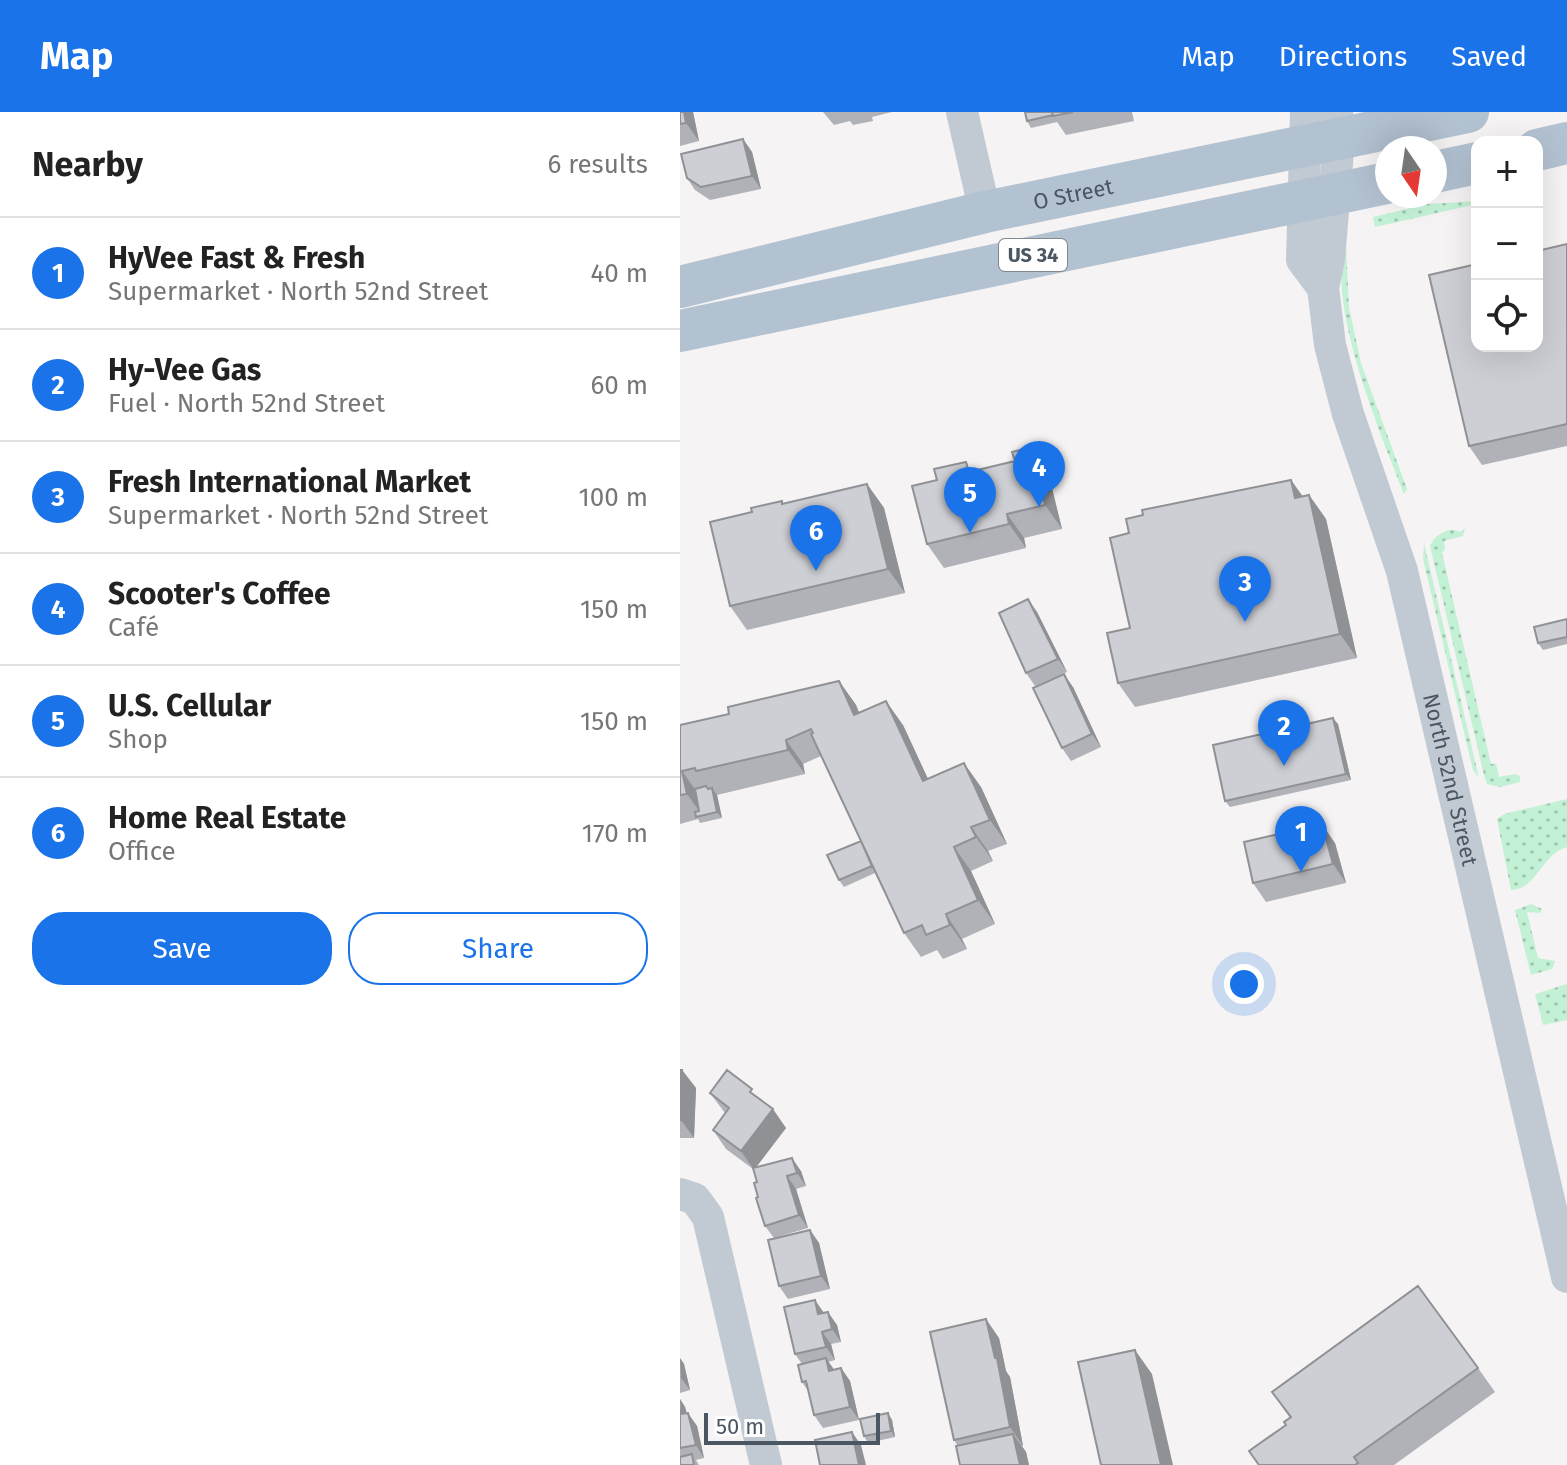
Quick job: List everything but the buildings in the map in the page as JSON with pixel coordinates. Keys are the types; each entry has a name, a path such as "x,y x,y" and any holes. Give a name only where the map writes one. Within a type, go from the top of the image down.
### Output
{"main road":[{"name":"O Street","path":"680,287 1321,127 1468,112"},
{"path":"1543,149 1567,143"},
{"path":"1447,169 1471,164"},
{"name":"US 34","path":"680,331 1375,185"}],"street":[{"path":"962,112 985,212"},
{"name":"North 52nd Street","path":"1321,127 1318,197 1302,260 1323,288 1335,370 1384,514 1410,603 1567,1277"},
{"path":"680,1194 695,1199 708,1217 766,1465"}],"green space":[{"path":"1471,201 1471,205 1375,227 1373,217 1411,208 1447,208 1447,203"},
{"path":"1346,246 1349,307 1361,363 1407,489 1404,494 1370,406 1349,334 1343,301 1342,271"},
{"path":"1465,528 1463,536 1444,541 1442,553 1491,764 1496,764 1499,777 1520,776 1520,782 1500,787 1487,784 1484,775 1430,546 1442,533 1451,530 1460,532"},
{"path":"1424,543 1479,778 1473,770 1423,559"},
{"path":"1567,799 1567,847 1552,856 1527,884 1511,890 1497,819 1504,814"},
{"path":"1531,904 1542,909 1540,913 1527,912 1538,958 1555,961 1552,969 1531,975 1515,910"},
{"path":"1567,984 1567,1020 1543,1025 1535,994"}],"place":[{"name":"Scooter's Coffee","path":"1039,507"},
{"name":"U.S. Cellular","path":"970,533"},
{"name":"Home Real Estate","path":"816,571"},
{"name":"Fresh International Market","path":"1245,622"},
{"name":"Hy-Vee Gas","path":"1284,766"},
{"name":"HyVee Fast & Fresh","path":"1301,872"}]}
